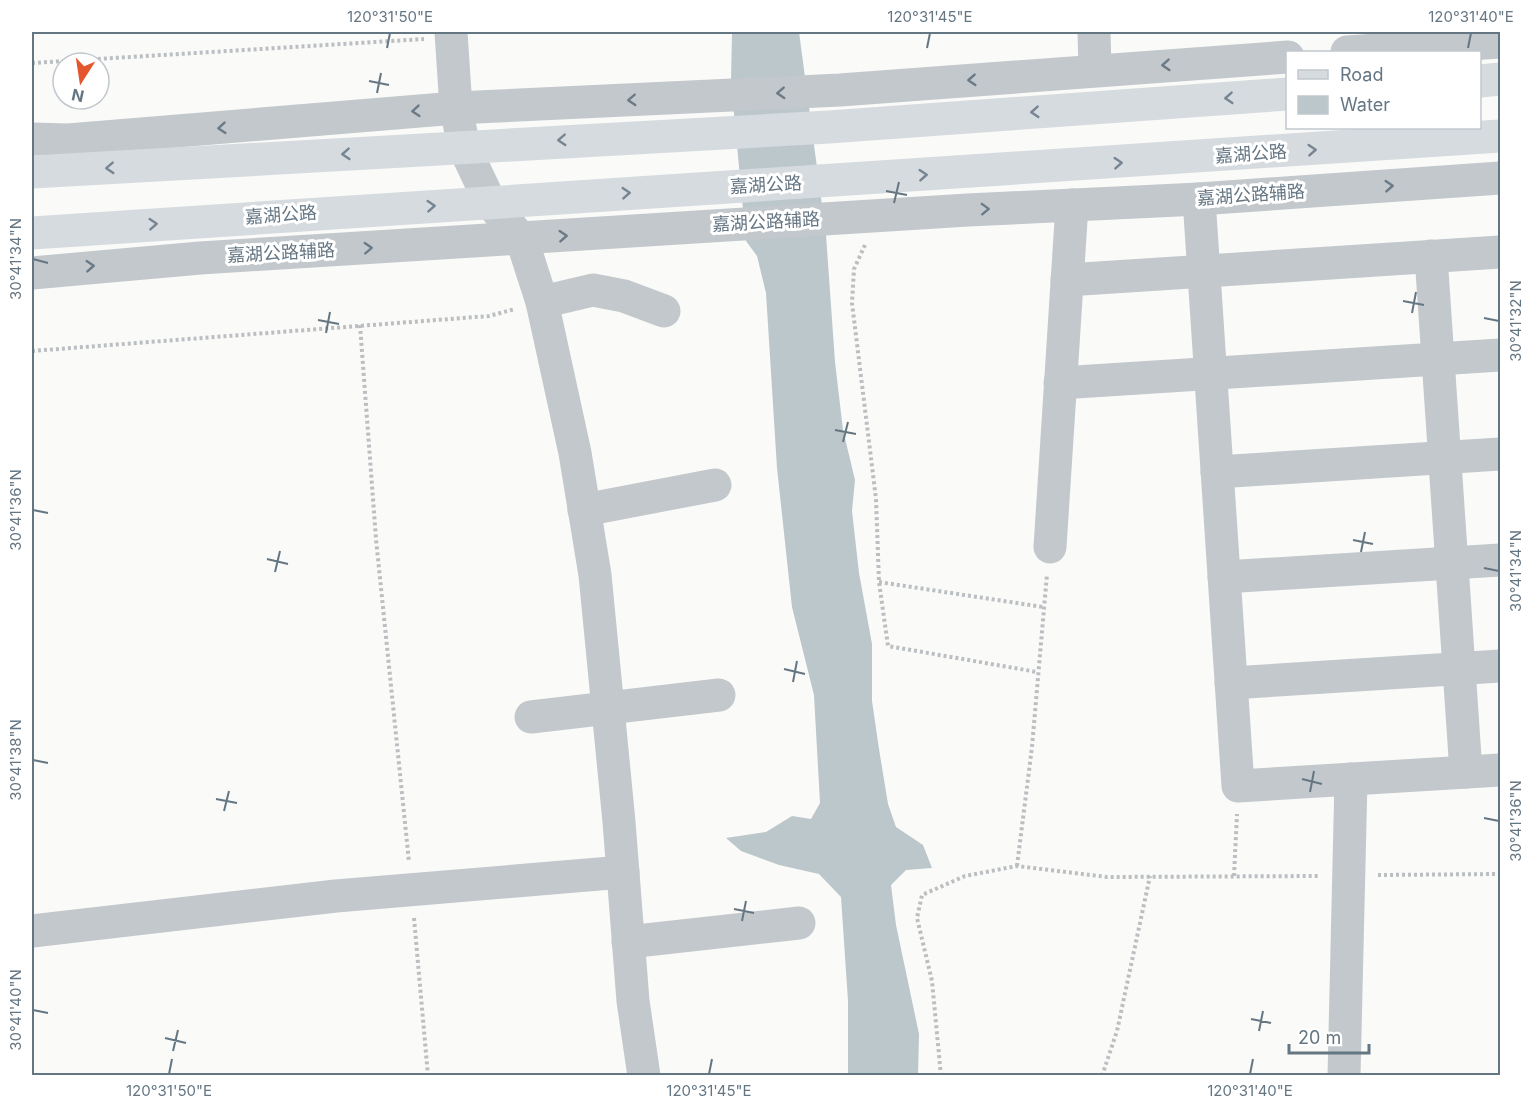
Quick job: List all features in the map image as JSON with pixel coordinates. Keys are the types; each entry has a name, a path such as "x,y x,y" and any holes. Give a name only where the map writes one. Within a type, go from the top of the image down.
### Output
{"main road":[{"path":"1481,81 1500,79"},
{"path":"32,172 829,127 1286,94"},
{"name":"嘉湖公路","path":"32,233 1500,136"}],"street":[{"path":"1094,32 1095,70"},
{"path":"451,34 456,108 464,147 490,202 522,240 542,302 575,453 595,575 633,1001 644,1076"},
{"path":"1362,51 1500,42"},
{"path":"32,139 68,140 456,108 840,90 1286,57"},
{"name":"嘉湖公路辅路","path":"32,273 177,259 522,240 699,226 1199,199 1500,178"},
{"path":"1199,199 1238,786 1500,770"},
{"path":"1050,547 1072,205"},
{"path":"1067,280 1500,252"},
{"path":"1431,256 1466,772"},
{"path":"542,302 593,290 624,296 664,311"},
{"path":"1060,383 1500,355"},
{"path":"1217,471 1500,454"},
{"path":"584,510 715,485"},
{"path":"1224,577 1500,560"},
{"path":"1231,683 1500,666"},
{"path":"531,717 719,696"},
{"path":"1344,1076 1351,779"},
{"path":"32,931 412,890 623,872"},
{"path":"628,942 799,923"}],"path":[{"path":"32,63 451,34"},
{"path":"871,216 854,269 852,303 876,500 879,582 888,646 1037,672"},
{"path":"32,351 489,316 542,302"},
{"path":"360,325 377,551 412,890 428,1076"},
{"path":"1017,866 1032,747 1050,547"},
{"path":"879,582 1043,607"},
{"path":"1234,876 1238,786"},
{"path":"941,1076 932,981 917,918 922,895 965,876 1017,866 1107,877 1500,874"},
{"path":"1102,1076 1117,1031 1150,876"}],"water":[{"path":"732,32 799,32 826,235 835,362 843,430 855,480 852,511 859,573 872,644 872,701 879,749 888,804 896,827 923,845 932,868 906,870 891,885 896,925 919,1034 918,1075 848,1075 848,1001 841,897 819,874 779,865 741,851 726,838 766,832 792,816 811,819 820,803 814,695 792,607 777,468 766,293 757,256 746,241 731,82"}]}
